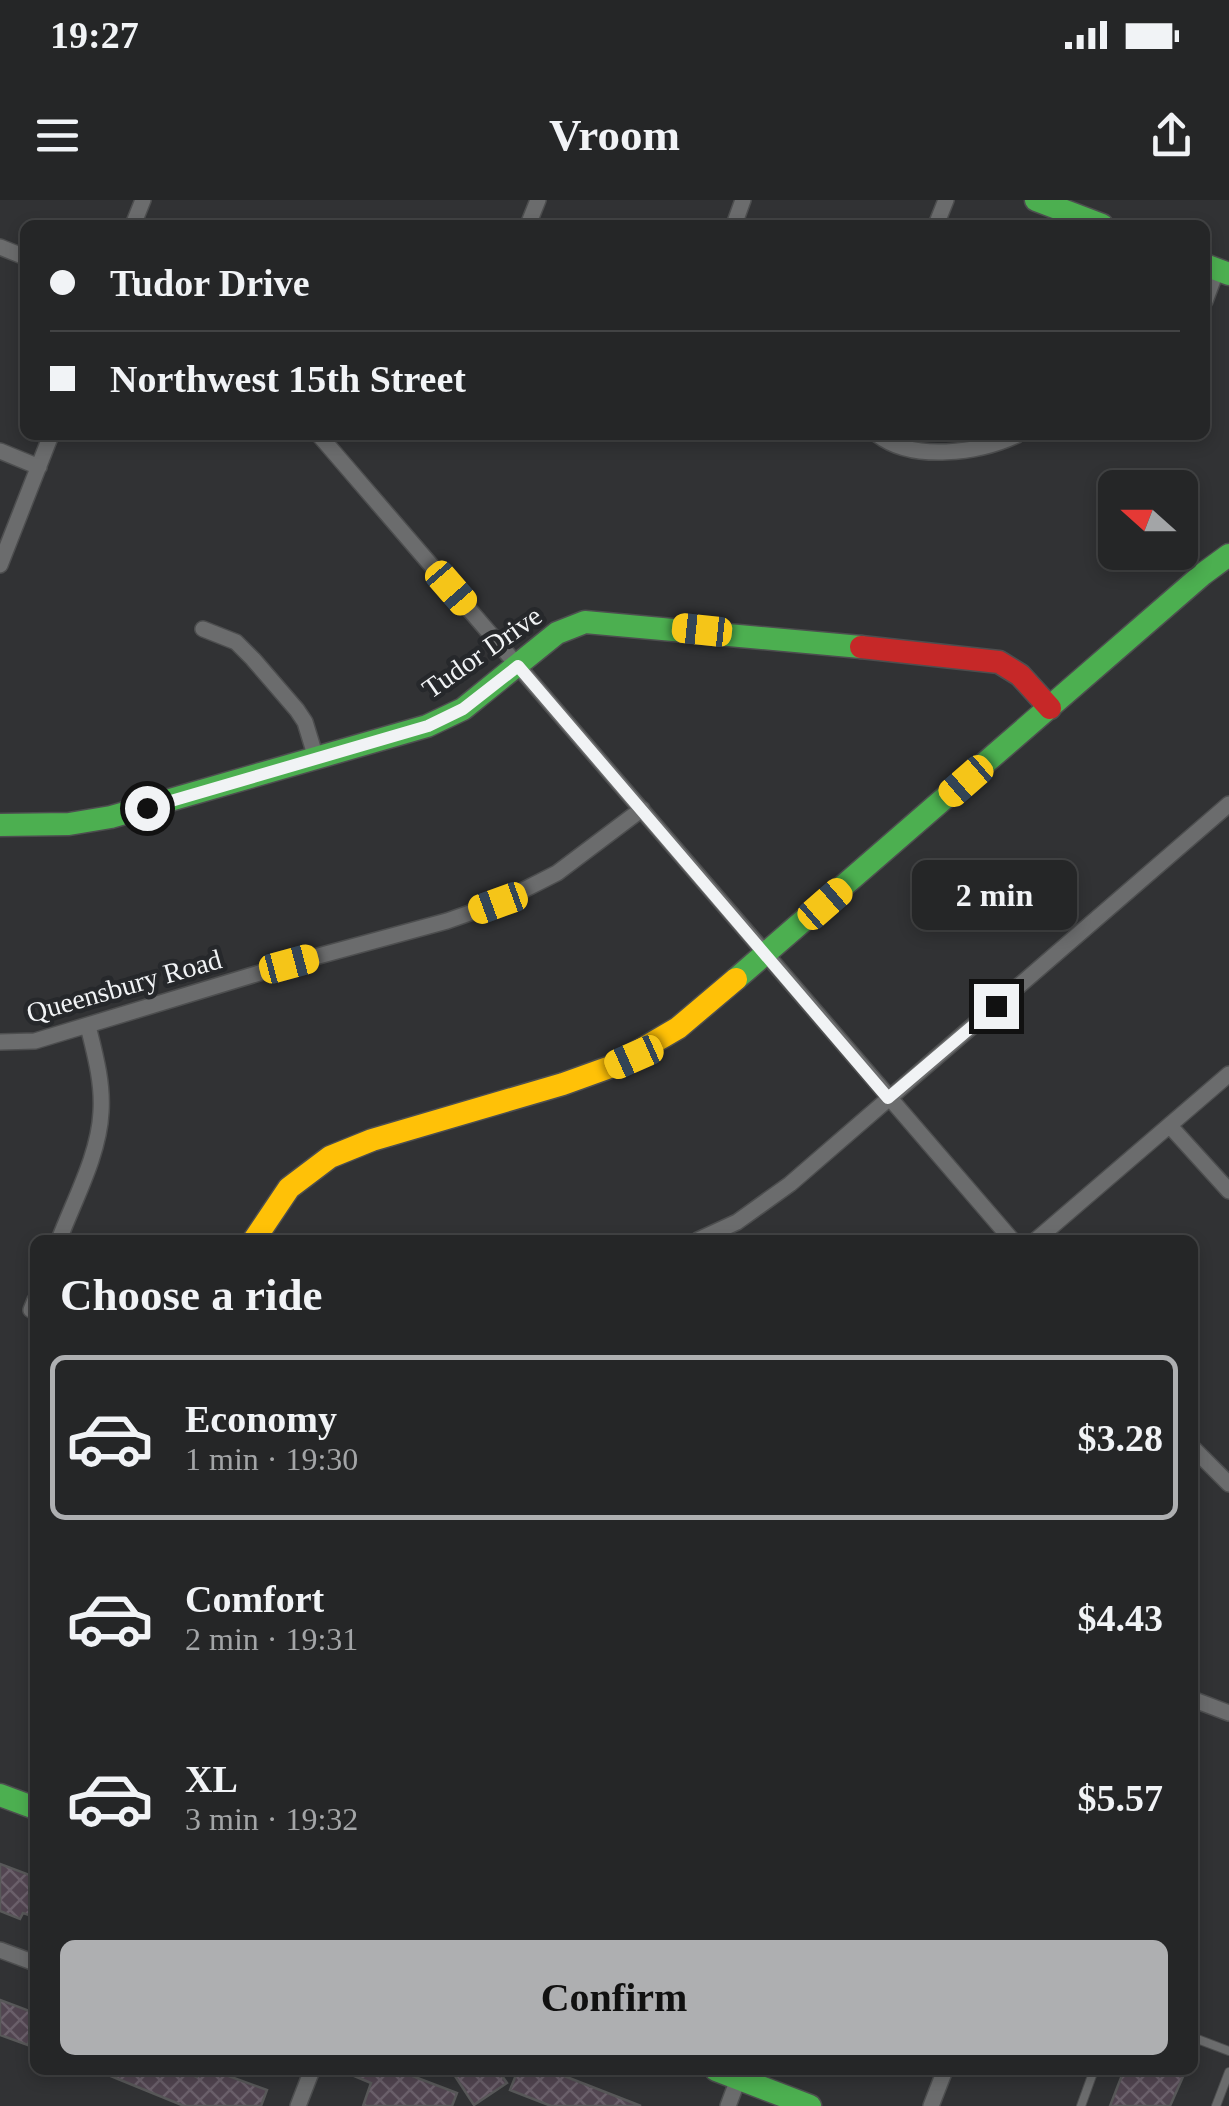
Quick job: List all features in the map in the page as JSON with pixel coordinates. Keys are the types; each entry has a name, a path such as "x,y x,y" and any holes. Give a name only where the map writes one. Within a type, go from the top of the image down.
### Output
{"street":[{"path":"1039,200 1089,220"},
{"path":"0,565 49,440"},
{"path":"323,440 1008,1235"},
{"path":"888,440 901,446 961,452 1006,440"},
{"path":"0,451 39,467"},
{"path":"257,1235 288,1190 335,1154 585,1077 634,1057 690,1019 1229,555"},
{"name":"Tudor Drive","path":"0,825 68,824 111,818 445,718 463,709 557,633 598,620 999,662 1020,675 1050,708"},
{"path":"202,629 236,642 253,659 305,722 316,758"},
{"path":"709,1235 766,1203 1229,804"},
{"name":"Queensbury Road","path":"0,1042 35,1041 498,903 557,874 642,809"},
{"path":"61,1235 92,1155 101,1116 101,1090 88,1026"},
{"path":"1042,1235 1229,1074"},
{"path":"1170,1126 1229,1191"},
{"path":"1198,1453 1229,1484"},
{"path":"1198,1701 1229,1713"},
{"path":"0,1795 30,1804"},
{"path":"0,1950 30,1961"},
{"path":"298,2106 310,2075"},
{"path":"728,2106 732,2075"},
{"path":"737,2075 810,2106"},
{"path":"931,2106 942,2075"}],"lane":[{"path":"1198,2040 1229,2051"},
{"path":"1216,2106 1229,2072"},
{"path":"1081,2106 1092,2075"}],"building":[{"path":"0,1864 30,1875 30,1915 23,1913 20,1919 0,1911"},
{"path":"0,2000 30,2011 28,2045 0,2035"},
{"path":"108,2075 226,2075 267,2090 261,2106 184,2106"},
{"path":"352,2075 410,2075 457,2093 452,2106 363,2106 371,2083"},
{"path":"454,2075 501,2075 507,2083 474,2105"},
{"path":"516,2075 562,2075 641,2106 551,2106 510,2090"},
{"path":"1122,2075 1184,2075 1170,2106 1110,2106"}],"traffic: fast":[{"path":"1036,200 1089,220"},
{"path":"1210,267 1229,274"},
{"path":"736,979 1229,555"},
{"path":"0,825 69,824 111,817 427,726 463,709 557,633 585,622 861,647"},
{"path":"0,1795 30,1806"},
{"path":"729,2075 810,2106"}],"traffic: slow":[{"path":"257,1235 289,1188 330,1157 372,1140 613,1066 678,1028 736,979"}],"traffic: jam":[{"path":"861,647 999,662 1020,675 1050,708"}],"route":[{"path":"147,808 428,726 463,709 518,666 888,1098 996,1006"}]}
